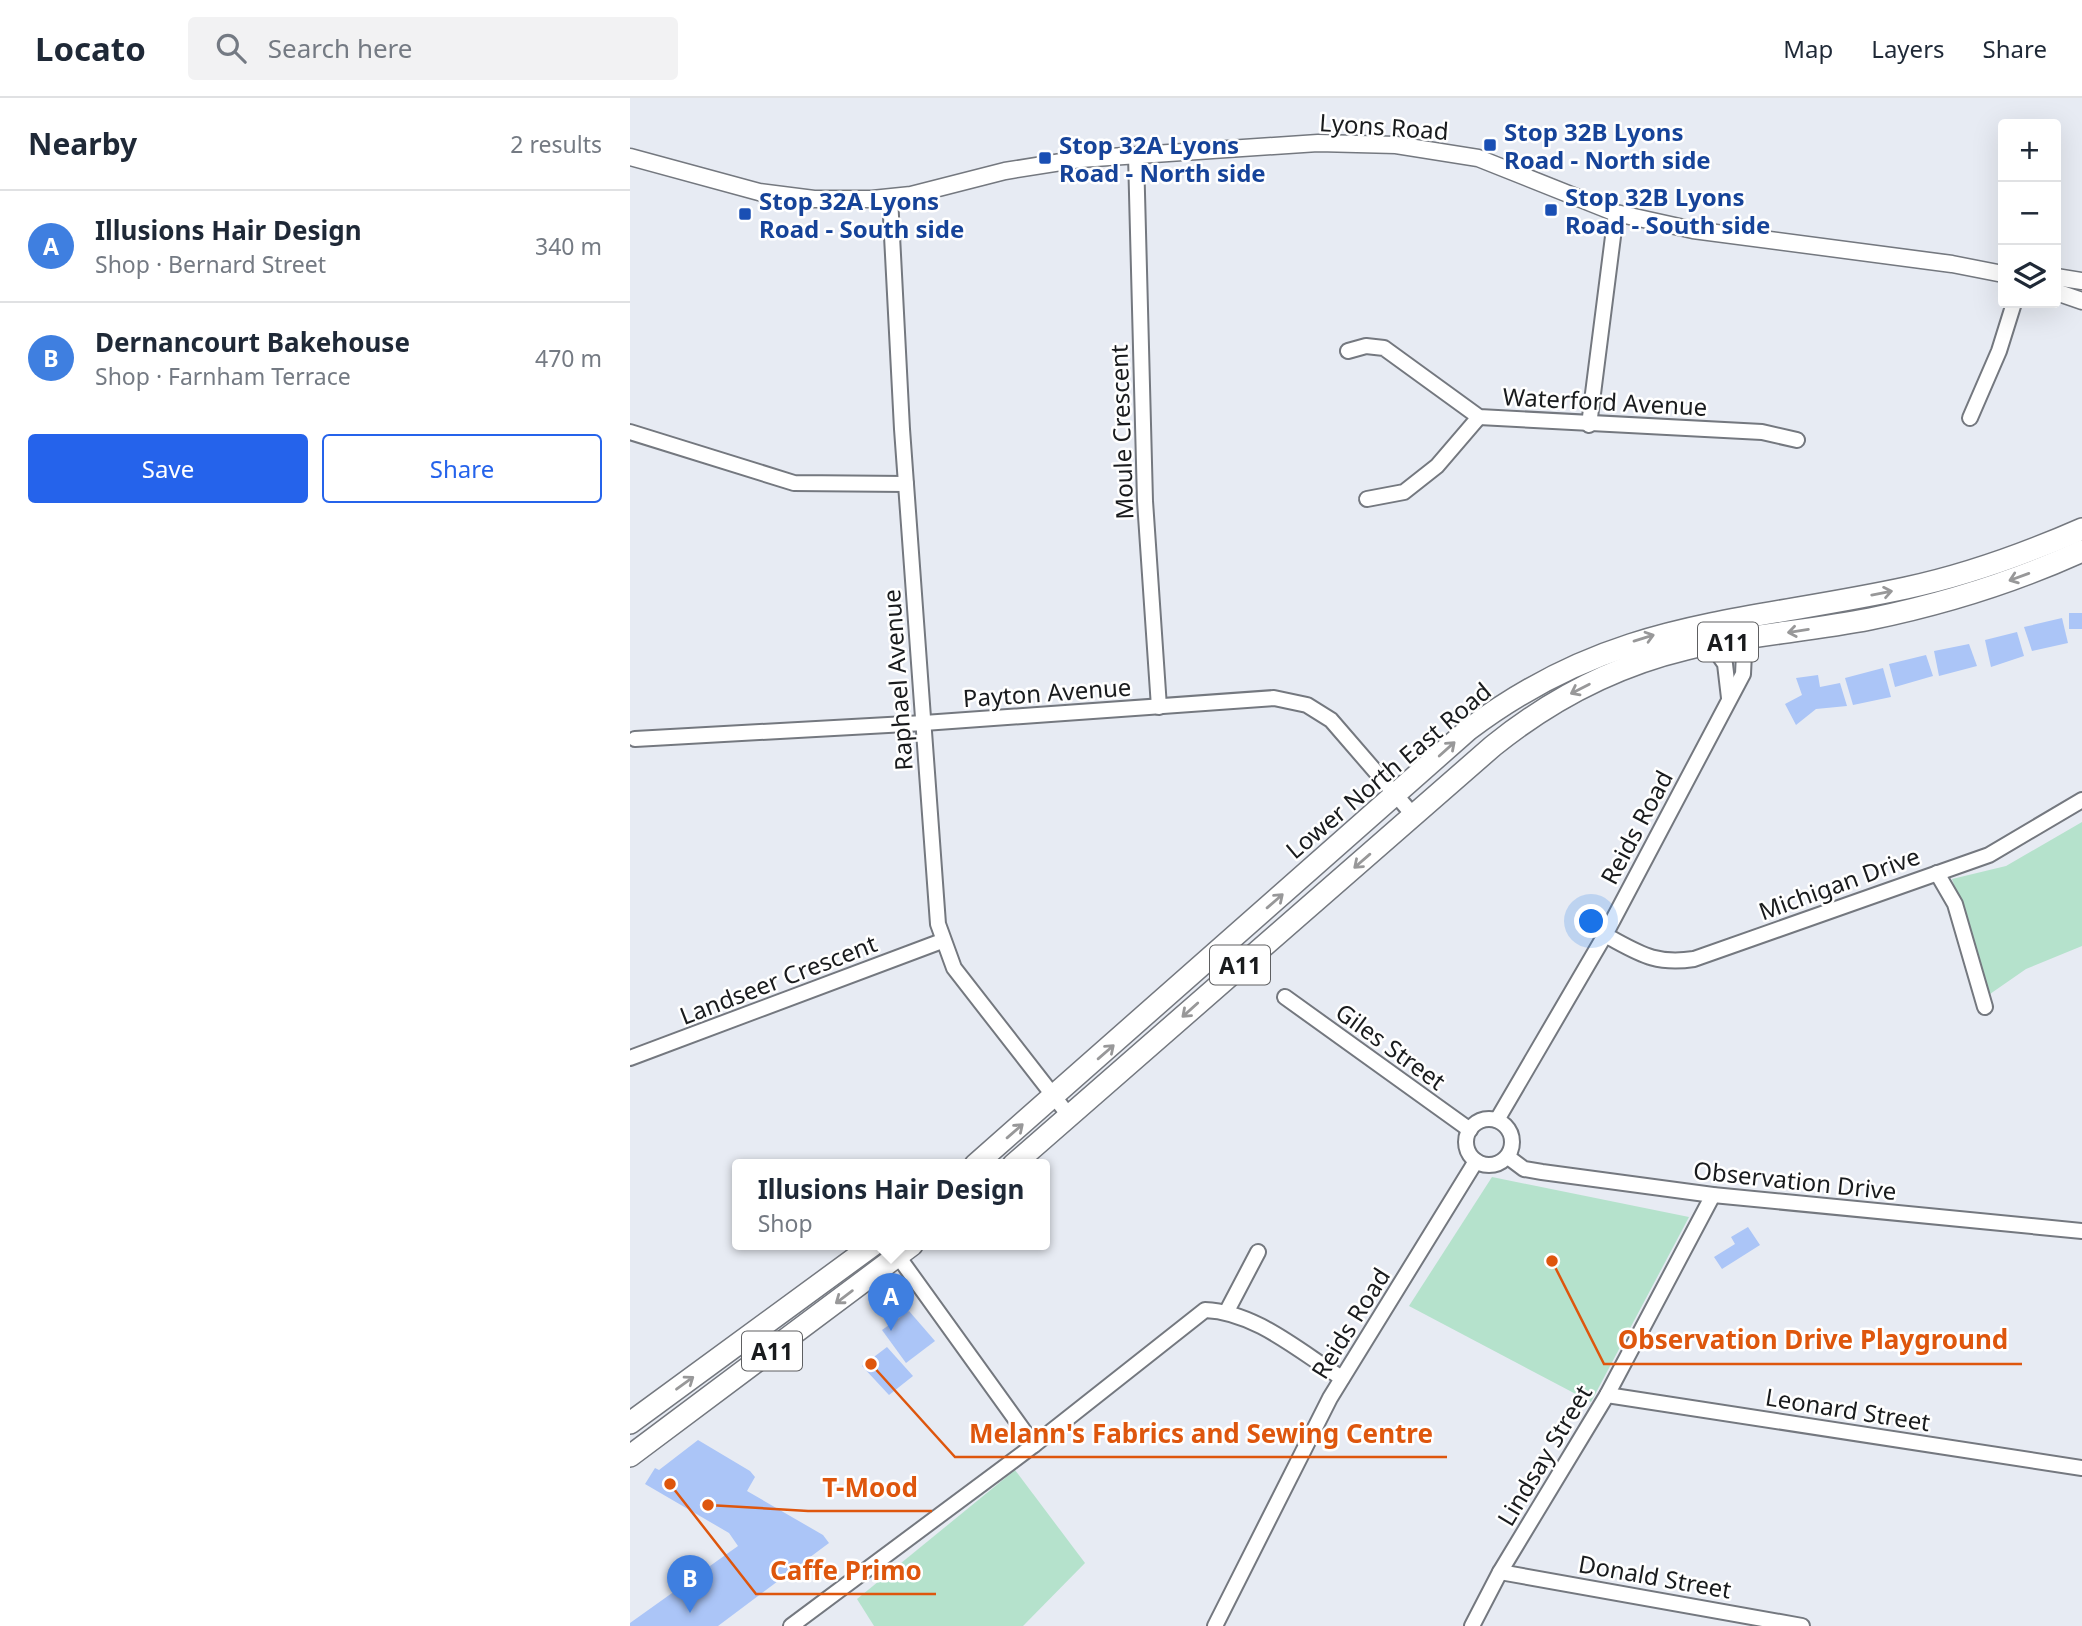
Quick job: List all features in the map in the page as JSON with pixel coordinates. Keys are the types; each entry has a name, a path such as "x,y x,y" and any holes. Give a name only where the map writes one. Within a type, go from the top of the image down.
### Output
{"main road":[{"name":"Lower North East Road","path":"982,1159 1477,723 1563,670 1648,637 1742,616 1935,581 2006,560 2082,529"},
{"name":"Lower North East Road","path":"1020,1159 1510,733 1562,698 1640,663 1711,645 1850,622 1933,604 2025,575 2082,551"},
{"name":"A11","path":"630,1424 866,1250"},
{"name":"A11","path":"637,1451 899,1250"}],"street":[{"name":"Lyons Road","path":"630,157 759,192 814,199 890,197 1053,162 1318,143 1396,145 1478,158 1616,213 1693,230 1952,264 1998,273"},
{"name":"Moule Crescent","path":"1136,155 1145,501 1159,707"},
{"name":"Raphael Avenue","path":"890,197 906,484 935,905 942,941 954,968 1070,1117"},
{"path":"1589,425 1616,213"},
{"path":"2061,279 2082,281"},
{"path":"2061,294 2082,301"},
{"path":"1969,418 1999,351 2012,308"},
{"name":"Waterford Avenue","path":"1348,351 1366,346 1384,348 1479,417 1589,425 1762,432 1797,440"},
{"path":"1367,499 1404,492 1437,466 1479,417"},
{"path":"630,432 794,483 906,484"},
{"name":"Reids Road","path":"1497,1120 1605,935 1743,674 1747,639 1742,616"},
{"path":"1711,645 1724,664 1729,700"},
{"name":"Payton Avenue","path":"632,740 1275,698 1307,705 1331,720 1414,816"},
{"name":"Michigan Drive","path":"1605,935 1642,955 1668,963 1694,959 1989,855 2082,800"},
{"path":"1937,873 1955,904 1985,1007"},
{"name":"Landseer Crescent","path":"630,1058 942,941"},
{"name":"Giles Street","path":"1285,997 1470,1129"},
{"path":"1486,1119 1497,1120 1510,1130 1512,1138 1508,1157 1493,1165 1475,1161 1466,1145 1470,1129 1486,1119"},
{"name":"Observation Drive","path":"1508,1157 1524,1169 1713,1195 2082,1231"},
{"name":"Reids Road","path":"1215,1626 1342,1378 1475,1161"},
{"name":"Lindsay Street","path":"1472,1626 1500,1572 1607,1395 1713,1195"},
{"path":"901,1250 1034,1445"},
{"path":"1227,1311 1258,1252"},
{"path":"790,1626 1034,1445 1205,1310 1227,1311 1255,1323 1342,1378"},
{"name":"Leonard Street","path":"1607,1395 2082,1468"},
{"path":"630,1424 637,1451"},
{"name":"Donald Street","path":"1500,1572 1802,1626"}],"green space":[{"path":"2082,822 2082,946 2026,969 1990,994 1952,879 2006,866"},
{"path":"1492,1177 1689,1217 1591,1402 1409,1306"},
{"path":"1015,1470 1085,1563 1023,1626 874,1626 857,1599"}],"building":[{"path":"2069,613 2082,613 2082,629 2069,629"},
{"path":"2062,618 2068,643 2032,651 2024,627"},
{"path":"2017,632 2024,656 1991,667 1985,640"},
{"path":"1969,644 1977,666 1939,676 1934,651"},
{"path":"1926,655 1933,676 1895,687 1889,664"},
{"path":"1883,668 1891,697 1853,705 1845,678"},
{"path":"1818,675 1820,687 1840,683 1847,706 1816,709 1796,725 1785,704 1802,695 1796,678"},
{"path":"1748,1227 1760,1245 1722,1269 1714,1257 1735,1244 1731,1237"},
{"path":"909,1311 935,1341 906,1363 882,1330"},
{"path":"887,1347 913,1376 889,1395 862,1366"},
{"path":"698,1440 750,1471 755,1477 747,1491 823,1535 829,1543 718,1626 630,1626 630,1623 738,1546 729,1533 645,1484 655,1468 659,1470"}],"place":[{"name":"Stop 32B Lyons Road - North side","path":"1490,145"},
{"name":"Stop 32A Lyons Road - North side","path":"1045,158"},
{"name":"Stop 32B Lyons Road - South side","path":"1551,210"},
{"name":"Stop 32A Lyons Road - South side","path":"745,214"},
{"name":"Observation Drive Playground","path":"1552,1261"},
{"name":"Illusions Hair Design","path":"891,1331"},
{"name":"Melann's Fabrics and Sewing Centre","path":"871,1364"},
{"name":"Caffe Primo","path":"670,1484"},
{"name":"T-Mood","path":"708,1505"},
{"name":"Dernancourt Bakehouse","path":"690,1613"}]}
